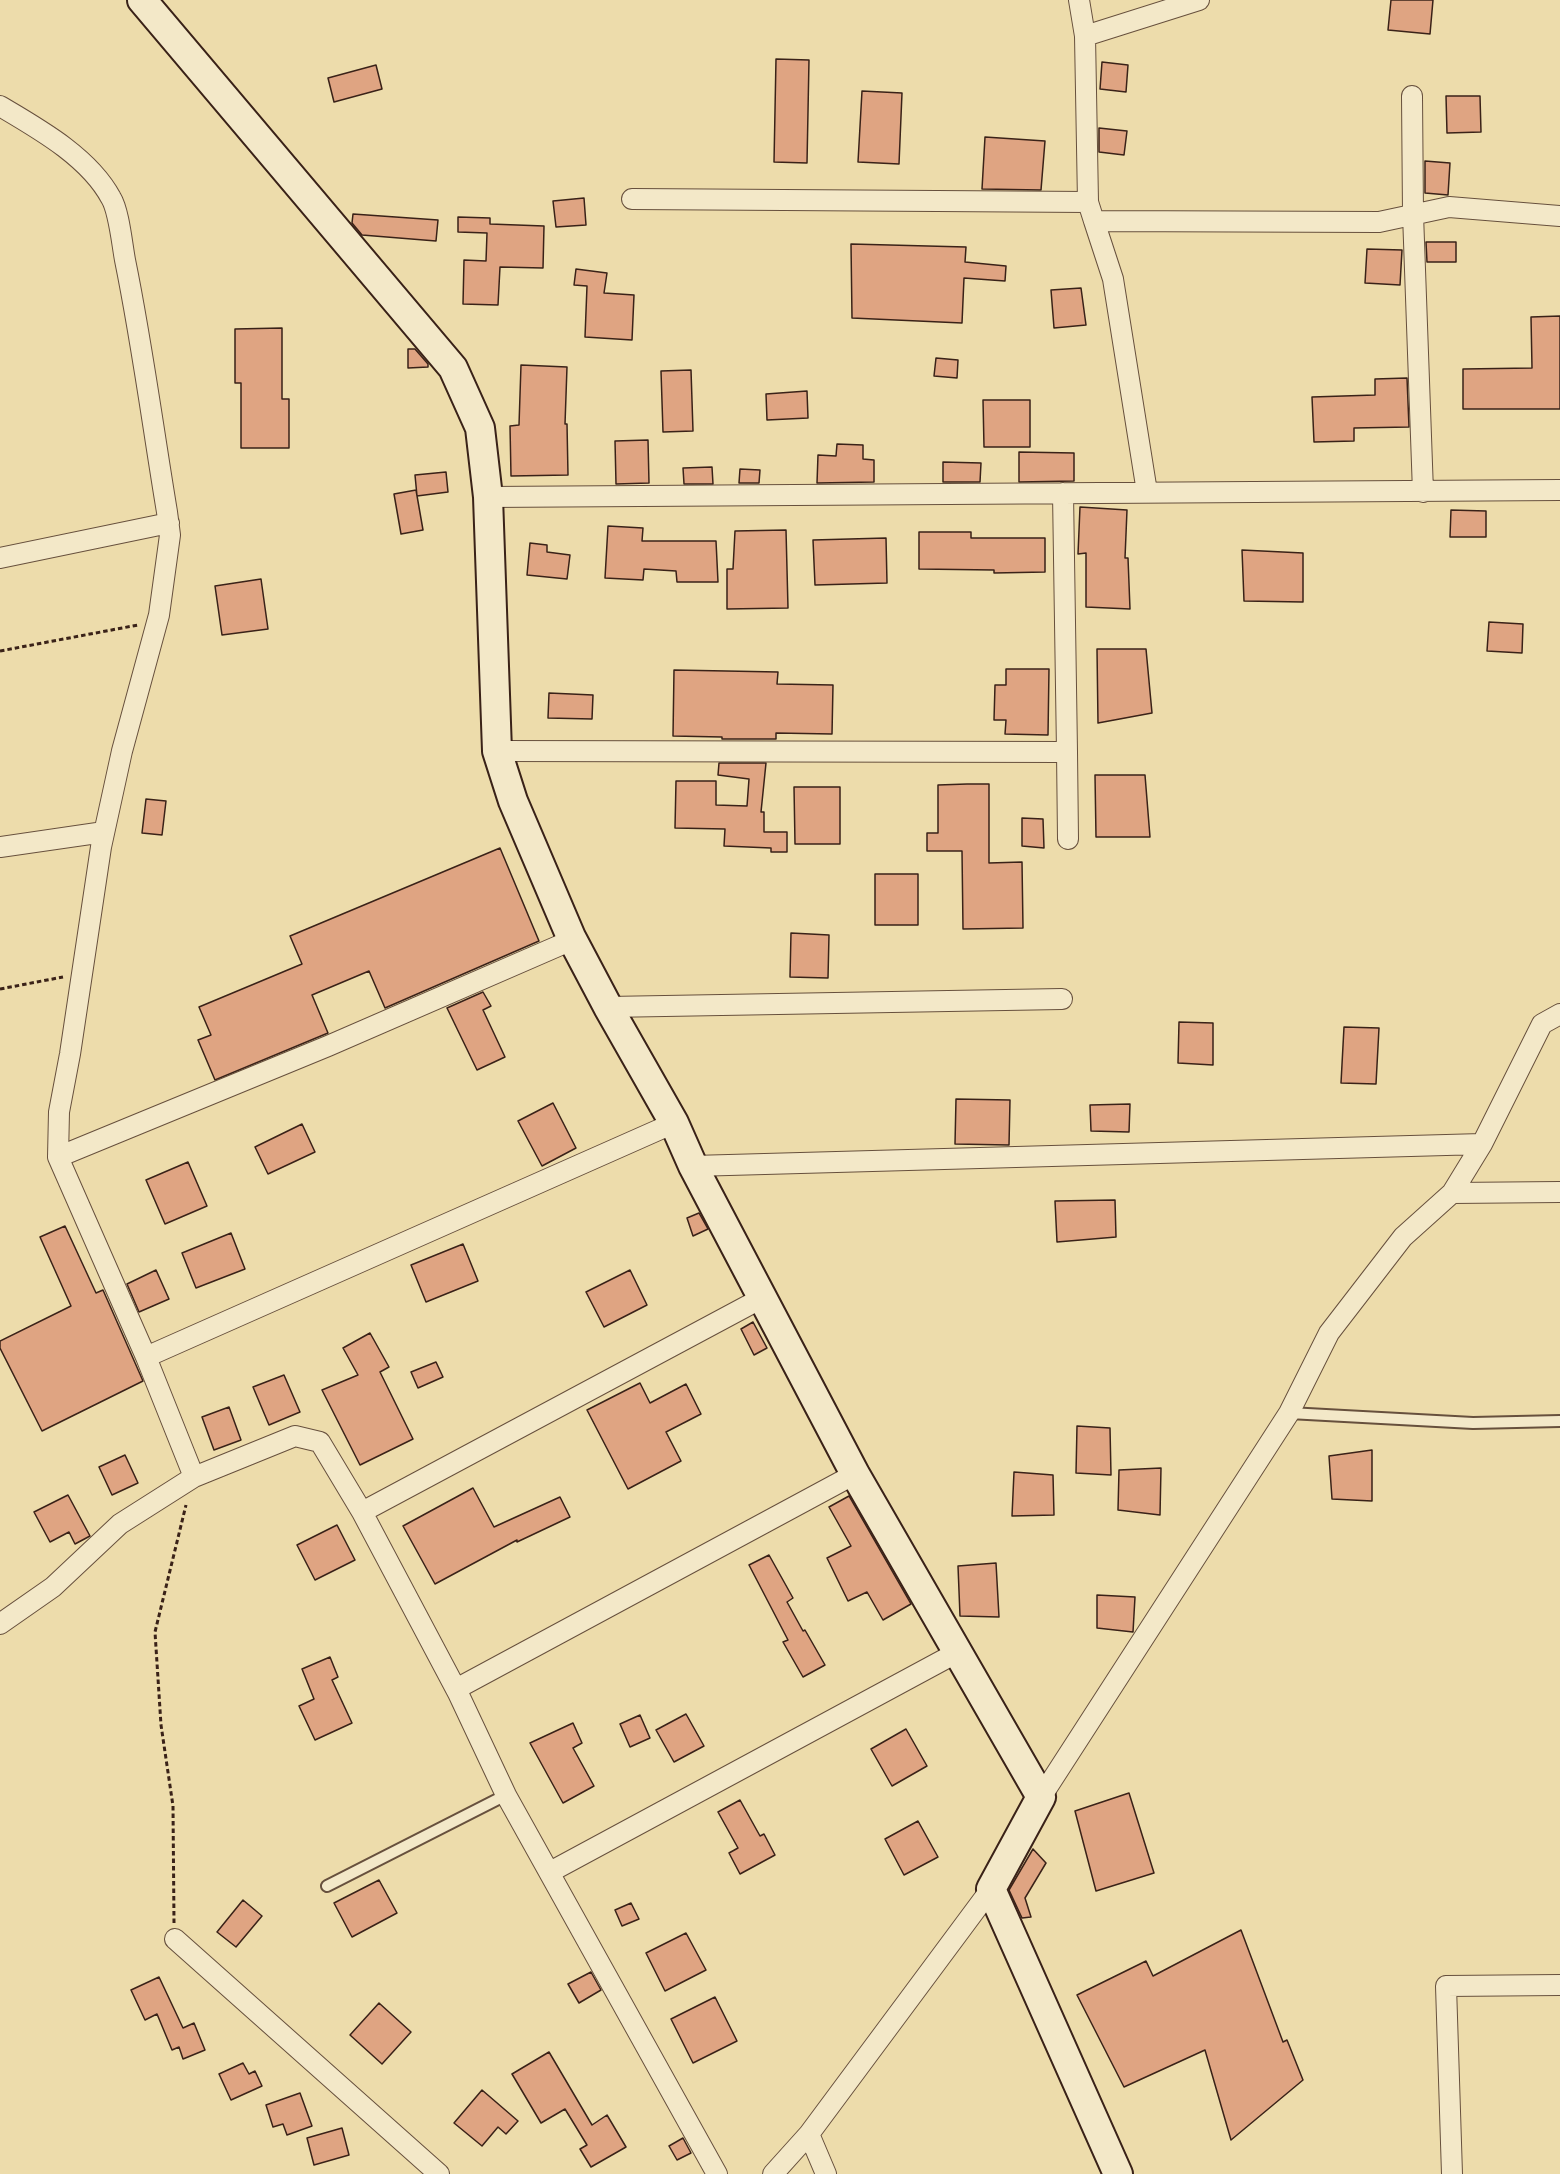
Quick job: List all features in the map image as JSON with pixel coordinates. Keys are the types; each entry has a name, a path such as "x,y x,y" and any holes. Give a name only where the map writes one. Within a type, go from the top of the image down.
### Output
{"street":[{"path":"141,0 453,368 480,428 488,497 497,751 513,801 572,940 674,1123 693,1166 855,1474 1041,1797"},
{"path":"1079,0 1084,36 1091,211 1113,279 1147,492"},
{"path":"1084,36 1199,0"},
{"path":"1412,96 1413,214 1423,492"},
{"path":"0,106 40,129 73,154 102,184 113,200 133,299 170,535 158,621 122,751 104,831 58,1112 57,1157 146,1357 194,1477"},
{"path":"632,199 1091,211 1380,222 1449,207 1560,216"},
{"path":"488,497 1560,490"},
{"path":"1063,493 1068,839"},
{"path":"0,558 168,524"},
{"path":"497,751 1067,752"},
{"path":"0,847 104,831"},
{"path":"57,1157 328,1046 572,940"},
{"path":"608,1007 1062,999"},
{"path":"773,2174 809,2134 991,1889 1041,1797 1289,1413 1329,1334 1403,1237 1452,1193 1482,1144 1542,1024 1560,1014"},
{"path":"146,1357 674,1123"},
{"path":"693,1166 1482,1144"},
{"path":"1452,1193 1560,1192"},
{"path":"362,1512 762,1298"},
{"path":"0,1624 53,1587 120,1524 194,1477 295,1436 320,1442 362,1512 456,1689 506,1795 717,2174"},
{"path":"456,1689 855,1474"},
{"path":"550,1872 957,1652"},
{"path":"991,1889 1118,2174"},
{"path":"175,1939 439,2174"},
{"path":"1452,2174 1446,1986 1560,1985"},
{"path":"809,2134 826,2174"}],"lane":[{"path":"1289,1413 1473,1423 1560,1421"},
{"path":"327,1886 506,1795"}],"path":[{"path":"0,651 158,621"},
{"path":"0,989 82,974"},
{"path":"175,1939 172,1891 172,1806 161,1725 156,1632 194,1477"}],"building":[{"path":"1391,0 1433,0 1430,34 1388,30"},
{"path":"776,59 809,60 807,163 774,162"},
{"path":"1102,62 1128,65 1126,92 1100,89"},
{"path":"376,65 382,89 334,102 328,78"},
{"path":"862,91 902,93 899,164 858,162"},
{"path":"1446,96 1480,96 1481,132 1447,133"},
{"path":"1099,128 1127,131 1124,155 1099,152"},
{"path":"985,137 1045,141 1041,190 982,189"},
{"path":"1425,161 1450,163 1448,195 1425,193"},
{"path":"584,198 586,225 556,227 553,201"},
{"path":"353,214 438,220 436,241 362,235 352,223"},
{"path":"458,217 490,218 490,224 544,226 543,268 500,267 498,305 463,304 464,260 486,261 487,233 458,232"},
{"path":"1426,242 1456,242 1456,262 1427,262"},
{"path":"851,244 966,247 965,262 1006,266 1005,281 964,278 962,323 852,318"},
{"path":"1367,249 1402,250 1400,285 1365,283"},
{"path":"576,269 607,273 604,293 634,295 632,340 585,337 587,286 574,285"},
{"path":"1081,288 1086,325 1054,328 1051,290"},
{"path":"1560,316 1560,409 1463,409 1463,369 1532,368 1531,317"},
{"path":"282,328 282,399 289,399 289,448 241,448 241,383 235,383 235,329"},
{"path":"408,349 415,349 428,367 408,368"},
{"path":"936,358 958,360 957,378 934,376"},
{"path":"521,365 567,367 565,424 567,424 568,475 511,476 510,426 519,425"},
{"path":"691,370 693,431 663,432 661,371"},
{"path":"1407,378 1409,427 1354,428 1354,441 1314,442 1312,397 1375,395 1375,379"},
{"path":"807,391 808,418 767,420 766,394"},
{"path":"983,400 1030,400 1030,447 984,447"},
{"path":"648,440 649,483 616,484 615,441"},
{"path":"837,444 863,445 863,459 874,460 874,482 817,483 818,455 836,456"},
{"path":"1019,452 1074,453 1074,481 1019,482"},
{"path":"943,462 981,463 980,482 943,482"},
{"path":"712,467 713,484 684,484 683,468"},
{"path":"740,469 760,470 759,483 739,483"},
{"path":"446,472 448,492 417,496 415,475"},
{"path":"416,490 423,530 401,534 394,494"},
{"path":"1080,507 1127,510 1125,558 1128,558 1130,609 1086,607 1086,553 1078,554"},
{"path":"1451,510 1486,511 1486,537 1450,537"},
{"path":"608,526 643,528 642,541 716,541 718,582 677,582 676,571 644,569 643,580 605,578"},
{"path":"786,530 788,608 727,609 727,569 733,569 735,531"},
{"path":"919,532 971,532 971,538 1045,538 1045,572 994,573 994,570 919,569"},
{"path":"886,538 887,583 815,585 813,540"},
{"path":"530,543 547,545 547,552 570,555 567,579 527,575"},
{"path":"1242,550 1303,553 1303,602 1244,601"},
{"path":"261,579 268,629 222,635 215,586"},
{"path":"1489,622 1523,624 1522,653 1487,651"},
{"path":"1097,649 1146,649 1152,713 1098,723"},
{"path":"1006,669 1049,669 1048,735 1005,734 1006,720 994,720 995,685 1006,685"},
{"path":"674,670 778,672 777,684 833,685 832,734 776,733 776,739 673,736"},
{"path":"549,693 593,695 592,719 548,718"},
{"path":"719,763 766,763 761,812 764,812 764,832 787,832 787,852 771,852 771,848 724,846 725,829 675,828 676,781 716,781 716,805 747,806 749,779 718,775"},
{"path":"1095,775 1145,775 1150,837 1096,837"},
{"path":"989,784 989,863 1022,862 1023,928 963,929 962,851 927,851 927,833 938,833 938,785"},
{"path":"794,787 840,787 840,844 795,844"},
{"path":"146,799 166,801 162,835 142,833"},
{"path":"1022,818 1043,819 1044,848 1022,846"},
{"path":"500,848 539,941 385,1008 369,971 312,995 328,1033 215,1080 198,1040 211,1035 199,1007 302,964 290,936"},
{"path":"875,874 918,874 918,925 875,925"},
{"path":"791,933 829,935 828,978 790,977"},
{"path":"483,992 491,1006 483,1010 505,1057 477,1070 447,1008"},
{"path":"1179,1022 1213,1023 1213,1065 1178,1063"},
{"path":"1344,1027 1379,1028 1376,1084 1341,1083"},
{"path":"956,1099 1010,1100 1009,1145 955,1144"},
{"path":"553,1103 576,1148 542,1166 518,1121"},
{"path":"1130,1104 1129,1132 1091,1131 1090,1105"},
{"path":"302,1124 315,1152 268,1174 255,1147"},
{"path":"188,1162 207,1206 165,1224 146,1180"},
{"path":"1115,1200 1116,1237 1057,1242 1055,1201"},
{"path":"699,1213 708,1229 693,1236 687,1218"},
{"path":"65,1226 96,1293 103,1290 143,1381 42,1431 0,1348 0,1341 71,1306 40,1237"},
{"path":"231,1233 245,1269 196,1288 182,1253"},
{"path":"463,1244 478,1281 426,1302 411,1265"},
{"path":"156,1270 169,1299 139,1312 127,1284"},
{"path":"630,1270 647,1305 604,1327 586,1292"},
{"path":"753,1322 767,1348 754,1355 741,1329"},
{"path":"370,1333 389,1367 380,1372 413,1439 360,1465 322,1390 358,1375 343,1348"},
{"path":"436,1362 443,1377 418,1388 411,1372"},
{"path":"284,1375 300,1412 269,1425 253,1387"},
{"path":"640,1383 650,1403 686,1384 701,1414 666,1432 681,1461 628,1489 587,1410"},
{"path":"229,1407 241,1440 214,1450 202,1417"},
{"path":"1077,1426 1110,1428 1111,1475 1076,1473"},
{"path":"1372,1450 1372,1501 1332,1499 1329,1456"},
{"path":"125,1455 138,1483 112,1495 99,1467"},
{"path":"1161,1468 1160,1515 1118,1510 1119,1470"},
{"path":"1014,1472 1053,1475 1054,1515 1012,1516"},
{"path":"473,1488 494,1527 560,1497 570,1517 517,1542 517,1540 435,1584 403,1526"},
{"path":"68,1495 90,1536 75,1544 69,1532 50,1542 34,1512"},
{"path":"849,1496 911,1604 883,1620 867,1592 848,1601 827,1558 851,1546 829,1507"},
{"path":"337,1525 355,1560 315,1580 297,1545"},
{"path":"769,1555 793,1598 787,1602 825,1665 803,1677 783,1642 788,1640 749,1565"},
{"path":"996,1563 999,1617 960,1616 958,1566"},
{"path":"1097,1595 1135,1597 1133,1632 1097,1628"},
{"path":"330,1657 338,1677 332,1680 352,1723 315,1740 299,1706 314,1699 302,1669"},
{"path":"686,1714 704,1746 674,1762 656,1730"},
{"path":"640,1715 650,1738 630,1747 620,1724"},
{"path":"573,1723 582,1743 573,1748 594,1786 563,1803 530,1743"},
{"path":"906,1729 927,1766 892,1786 871,1749"},
{"path":"1129,1793 1154,1873 1096,1891 1075,1811"},
{"path":"740,1800 760,1836 764,1834 775,1855 740,1874 729,1853 738,1848 718,1812"},
{"path":"918,1821 938,1857 904,1875 885,1839"},
{"path":"1033,1849 1046,1863 1025,1898 1031,1917 1022,1918 1009,1890"},
{"path":"379,1880 397,1913 352,1937 334,1903"},
{"path":"243,1900 262,1916 236,1947 217,1932"},
{"path":"631,1903 639,1919 622,1926 615,1910"},
{"path":"1241,1930 1283,2042 1287,2040 1303,2080 1231,2140 1205,2050 1124,2087 1077,1995 1146,1961 1153,1976"},
{"path":"686,1933 706,1970 665,1991 646,1953"},
{"path":"591,1972 601,1990 579,2003 568,1984"},
{"path":"159,1977 183,2028 194,2023 205,2050 183,2059 179,2047 172,2050 157,2014 145,2020 131,1990"},
{"path":"715,1997 737,2041 693,2063 671,2019"},
{"path":"379,2003 411,2032 382,2064 350,2035"},
{"path":"549,2052 592,2125 607,2115 626,2147 591,2167 580,2149 587,2145 565,2109 541,2123 512,2074"},
{"path":"243,2063 249,2074 255,2071 262,2086 231,2100 219,2074"},
{"path":"482,2090 518,2121 506,2134 498,2127 482,2146 454,2123"},
{"path":"300,2093 312,2126 287,2135 283,2124 273,2127 266,2105"},
{"path":"342,2128 349,2155 314,2165 307,2138"},
{"path":"683,2138 691,2153 677,2160 669,2146"}]}
